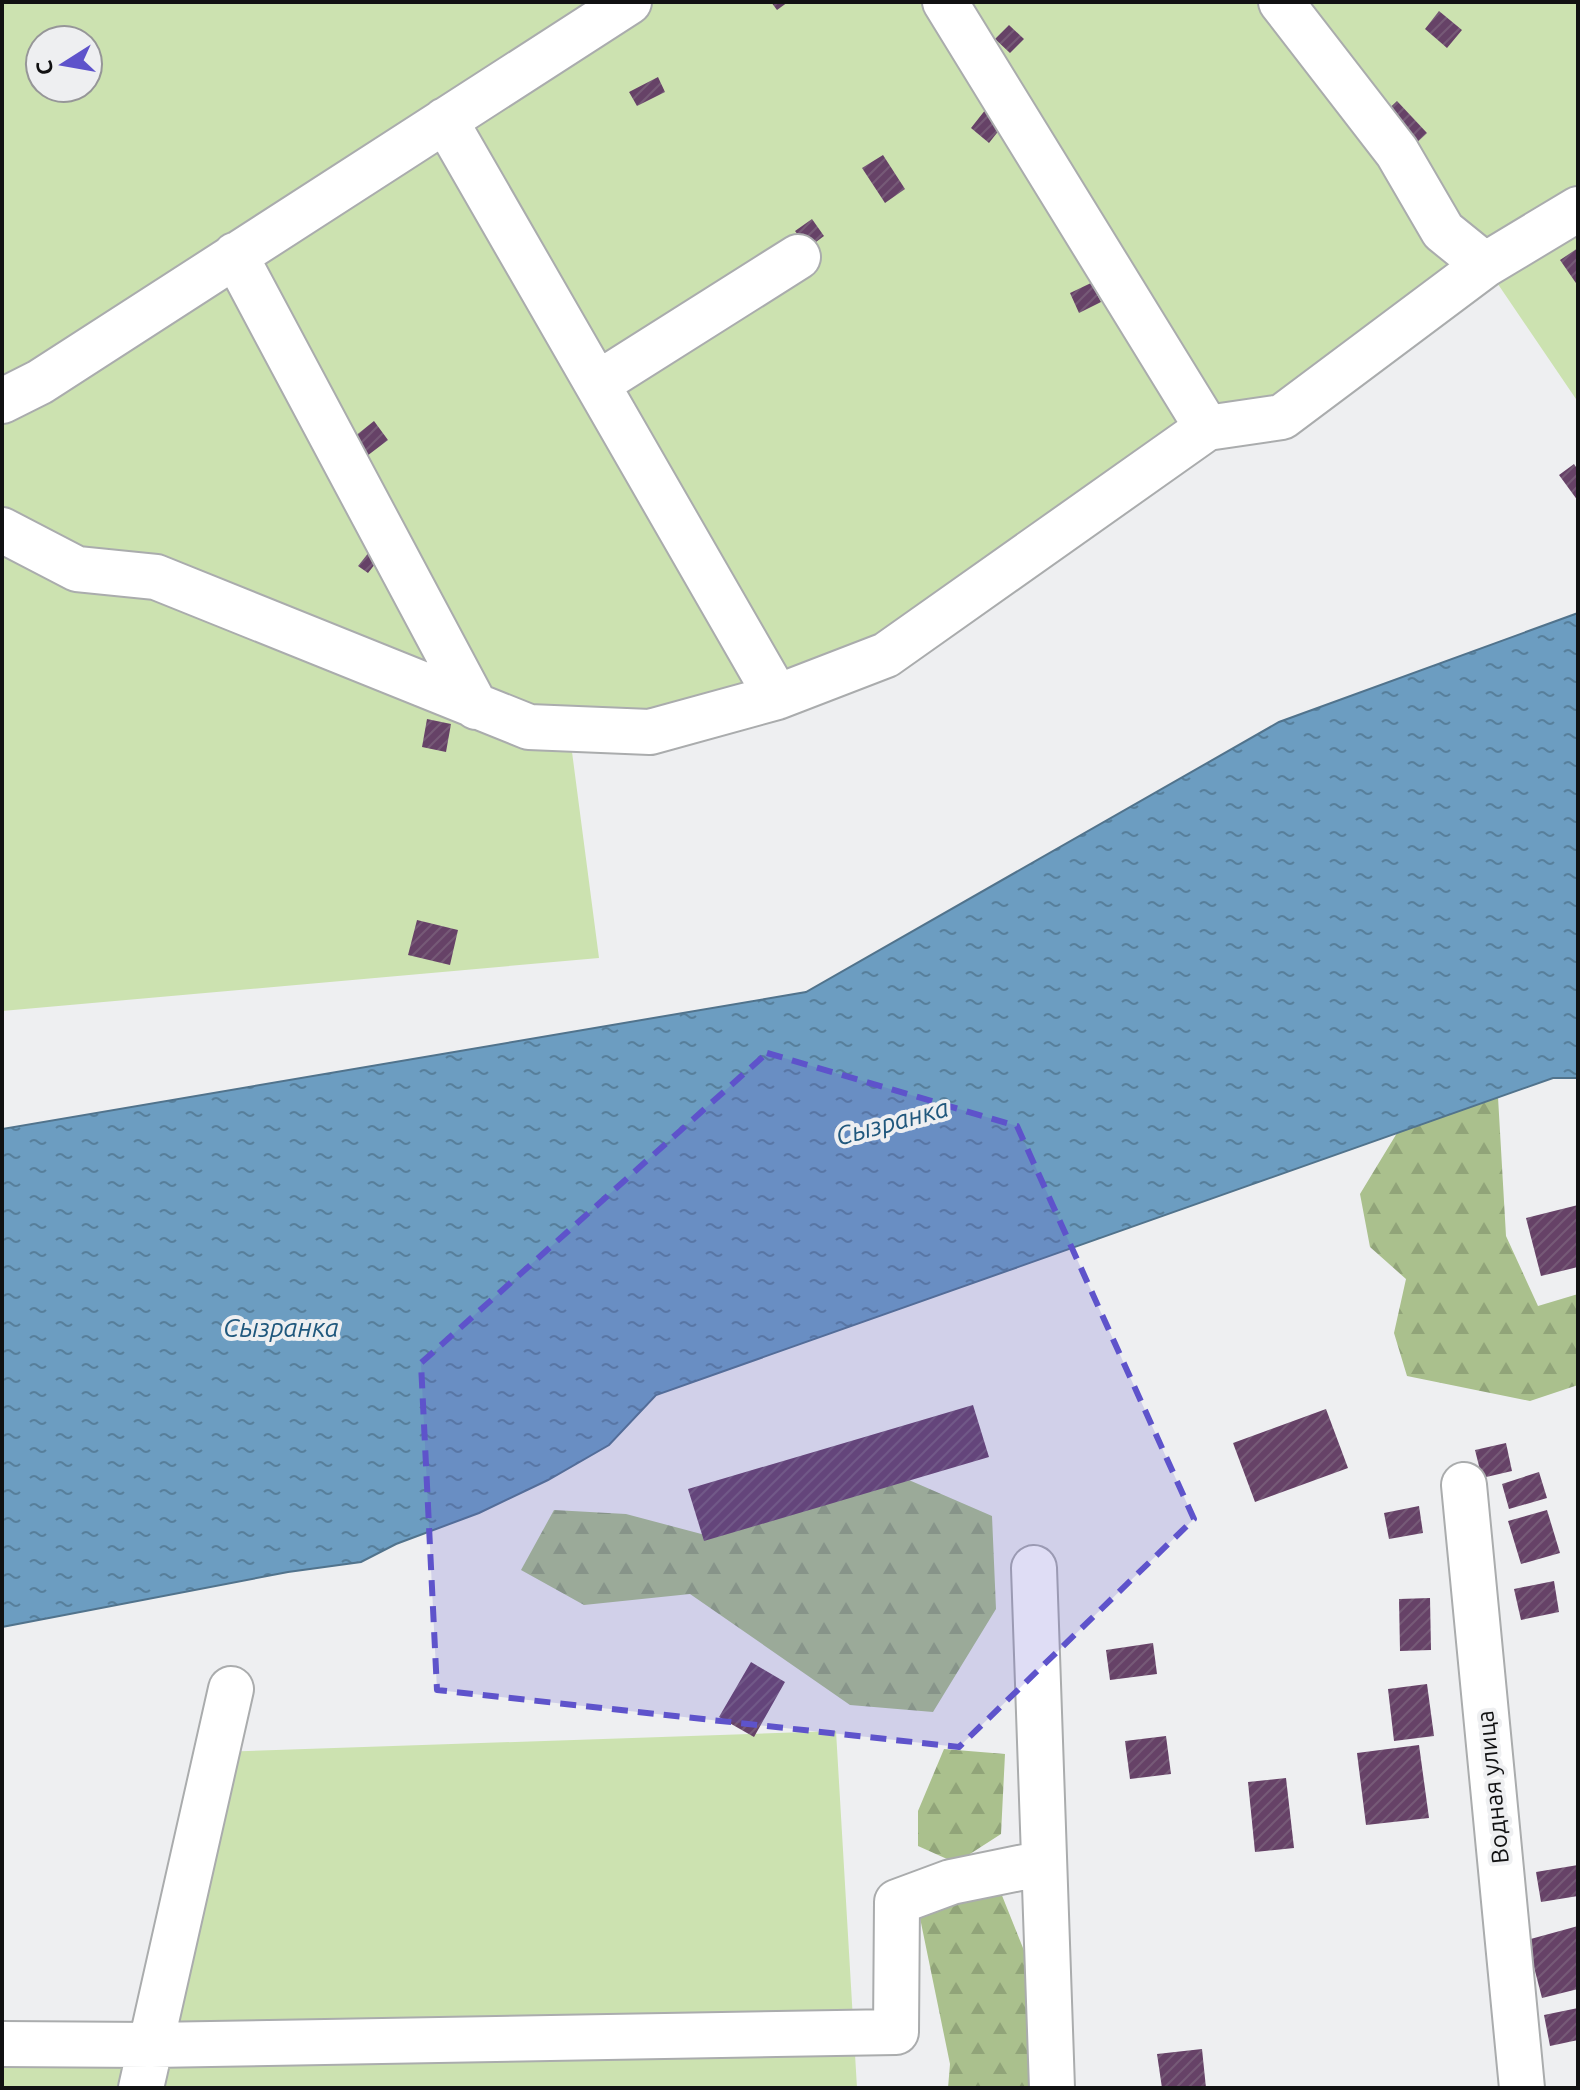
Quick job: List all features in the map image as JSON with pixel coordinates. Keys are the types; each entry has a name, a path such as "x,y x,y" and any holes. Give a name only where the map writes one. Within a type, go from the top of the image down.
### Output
{"street":[{"path":"2,401 40,382 629,2"},
{"path":"945,2 1207,428"},
{"path":"1281,2 1397,152 1443,231 1485,265"},
{"path":"445,120 777,697"},
{"path":"2,530 77,569 156,577 529,727 650,732 777,697 886,655 1207,428 1282,417 1485,265 1578,209"},
{"path":"235,255 476,707"},
{"path":"597,384 798,257"},
{"name":"Водная улица","path":"1464,1485 1522,2088"},
{"path":"1034,1568 1052,2088"},
{"path":"141,2088 231,1689"},
{"path":"2,2044 151,2045 896,2032 897,1902 951,1882 1044,1863"}],"highlighted area":[{"path":"767,1053 1017,1126 1194,1519 959,1747 437,1690 421,1363"}],"green space":[{"path":"2,2 1578,2 1578,402 1485,265 1282,417 1207,428 886,655 569,729 599,958 2,1011"},
{"path":"1498,1097 1506,1236 1538,1306 1578,1294 1578,1385 1530,1401 1407,1376 1394,1333 1406,1279 1370,1247 1360,1194 1397,1133"},
{"path":"895,1474 992,1516 996,1609 933,1712 850,1705 690,1594 584,1605 521,1570 554,1510 626,1514 709,1536"},
{"path":"836,1731 857,2088 2,2088 2,2044 151,2045 217,1752"},
{"path":"944,1749 1005,1754 1001,1834 956,1863 918,1846 918,1811"},
{"path":"999,1888 1033,1973 1034,2088 948,2088 950,2064 919,1913"}],"water":[{"name":"Сызранка","path":"1578,613 1578,1078 1553,1078 656,1395 609,1445 548,1480 479,1513 396,1544 361,1562 288,1572 2,1627 2,1129 806,992 1279,722"}],"building":[{"path":"771,2 788,2 777,10"},
{"path":"1439,11 1462,30 1447,48 1425,29"},
{"path":"1009,25 1024,39 1010,53 995,39"},
{"path":"658,77 665,92 637,106 629,92"},
{"path":"1397,101 1427,133 1409,150 1379,118"},
{"path":"986,109 1004,124 989,143 971,128"},
{"path":"883,155 905,189 885,203 862,168"},
{"path":"812,219 824,236 808,248 795,231"},
{"path":"1578,248 1578,286 1560,260"},
{"path":"1091,283 1101,302 1079,313 1070,293"},
{"path":"374,421 388,440 363,459 349,441"},
{"path":"1574,464 1578,470 1578,501 1559,475"},
{"path":"370,551 379,559 368,573 358,566"},
{"path":"427,719 451,724 446,752 422,747"},
{"path":"417,920 458,930 450,965 408,955"},
{"path":"1578,1205 1578,1267 1541,1276 1526,1218"},
{"path":"973,1405 989,1457 704,1541 688,1489"},
{"path":"1326,1409 1348,1468 1255,1502 1233,1443"},
{"path":"1506,1443 1512,1471 1482,1478 1475,1450"},
{"path":"1539,1472 1547,1498 1509,1509 1502,1484"},
{"path":"1419,1506 1423,1533 1389,1539 1384,1513"},
{"path":"1547,1510 1560,1553 1521,1564 1508,1521"},
{"path":"1554,1581 1559,1612 1521,1620 1514,1589"},
{"path":"1430,1598 1431,1650 1400,1651 1399,1599"},
{"path":"1153,1643 1157,1674 1110,1680 1106,1650"},
{"path":"751,1662 785,1682 754,1737 719,1717"},
{"path":"1427,1684 1434,1736 1394,1741 1388,1689"},
{"path":"1166,1736 1171,1774 1130,1779 1125,1741"},
{"path":"1419,1745 1429,1818 1366,1825 1357,1753"},
{"path":"1286,1778 1294,1848 1255,1852 1248,1782"},
{"path":"1578,1865 1578,1896 1541,1902 1536,1872"},
{"path":"1578,1926 1578,1989 1542,1998 1527,1940"},
{"path":"1578,2008 1578,2040 1550,2046 1544,2015"},
{"path":"1202,2049 1206,2088 1162,2088 1157,2054"}]}
